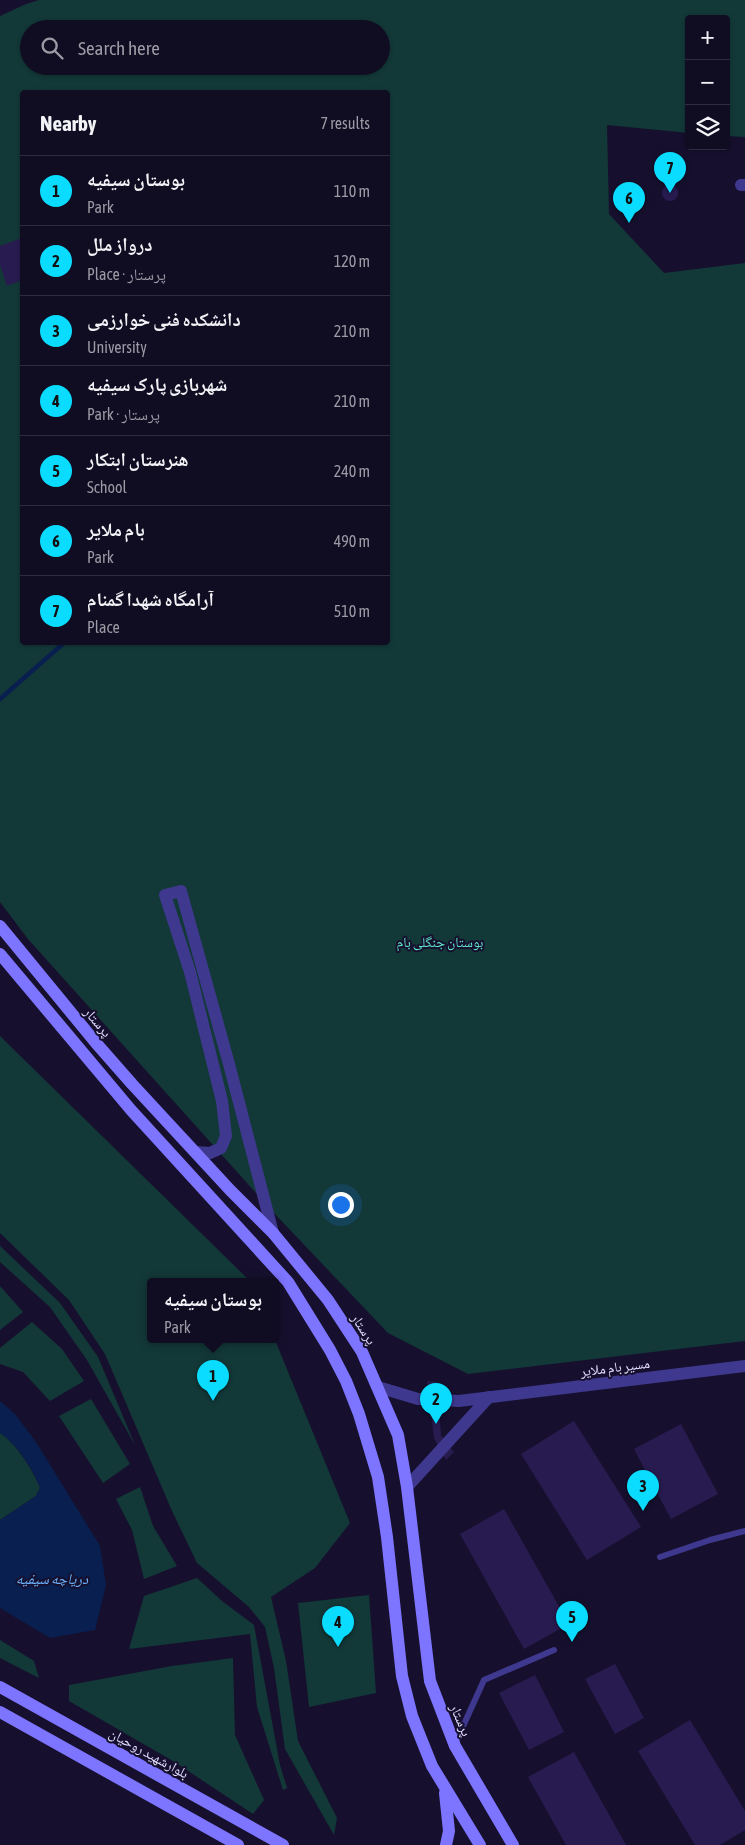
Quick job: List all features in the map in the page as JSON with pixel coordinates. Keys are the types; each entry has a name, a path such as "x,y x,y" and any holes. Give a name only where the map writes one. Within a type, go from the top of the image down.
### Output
{"main road":[{"name":"پرستار","path":"0,926 96,1043 273,1233 328,1300 362,1352 398,1435 407,1486 430,1681 455,1746 513,1845"},
{"path":"0,954 131,1110 288,1282 330,1350 346,1381 359,1414 378,1477 387,1537 402,1676 412,1716 432,1766 480,1845"},
{"name":"بلوارشهید روحیان","path":"0,1686 283,1845"},
{"path":"0,1712 238,1845"},
{"path":"443,1785 448,1831 446,1845"}],"street":[{"path":"196,1152 210,1153 221,1148 226,1136 222,1101 190,972 165,895 181,891 273,1233"},
{"name":"مسیر بام ملایر","path":"378,1386 418,1399 459,1401 745,1366"},
{"path":"407,1486 489,1397"}],"lane":[{"path":"660,1557 710,1540 745,1531"},
{"path":"455,1746 484,1680 554,1650"}],"green space":[{"name":"بوستان جنگلی بام","path":"39,0 745,0 745,137 730,136 730,15 685,15 685,133 607,125 609,214 664,273 745,263 745,1341 468,1374 388,1333 273,1212 28,939 0,902 0,16"},
{"path":"0,1036 247,1278 147,1278 147,1343 276,1343 350,1523 315,1568 271,1597 286,1661 298,1741 337,1818 334,1835 285,1749 274,1668 265,1627 249,1607 197,1563 172,1511 105,1354 69,1300 0,1233"},
{"path":"0,1246 60,1303 98,1357 135,1445 87,1360 50,1307 0,1262"},
{"path":"0,1286 23,1312 0,1330"},
{"path":"32,1322 62,1349 84,1381 50,1401 23,1372 0,1364 0,1348"},
{"path":"91,1399 130,1464 103,1483 59,1416"},
{"path":"0,1433 12,1443 23,1458 40,1488 36,1496 0,1520"},
{"path":"140,1487 153,1526 177,1566 144,1579 132,1530 116,1499"},
{"path":"197,1578 222,1601 254,1625 280,1765 287,1788 283,1790 257,1707 250,1634 129,1649 144,1596"},
{"path":"369,1595 376,1693 309,1707 298,1603"},
{"path":"0,1640 34,1661 39,1678 0,1658"},
{"path":"233,1658 235,1735 264,1800 253,1814 173,1761 69,1701 69,1685 172,1666"}],"water":[{"name":"دریاچه سیفیه","path":"0,1401 14,1413 36,1442 100,1546 106,1585 95,1630 50,1638 0,1608 0,1520 36,1496 40,1488 24,1458 12,1443 0,1433"}],"building":[{"path":"670,185 676,187 678,193 676,199 670,201 664,199 662,193 664,187"},
{"path":"20,239 20,281 7,286 0,265 0,246"},
{"path":"427,1381 437,1382 441,1435 454,1452 446,1460 434,1438"},
{"path":"574,1421 641,1527 587,1560 521,1454"},
{"path":"681,1424 718,1494 671,1519 634,1449"},
{"path":"504,1509 569,1624 524,1649 460,1534"},
{"path":"615,1664 644,1718 615,1734 585,1679"},
{"path":"535,1675 564,1732 529,1750 499,1693"},
{"path":"690,1720 745,1811 745,1830 720,1845 695,1845 638,1751"},
{"path":"574,1752 626,1845 566,1845 528,1777"}],"waterway":[{"path":"0,699 62,645"}],"place":[{"name":"آرامگاه شهدا گمنام","path":"670,193"},
{"name":"بام ملایر","path":"629,223"},
{"name":"بوستان سیفیه","path":"213,1401"},
{"name":"درواز ملل","path":"436,1424"},
{"name":"دانشکده فنی خوارزمی","path":"643,1511"},
{"name":"هنرستان ابتکار","path":"572,1642"},
{"name":"شهربازی پارک سیفیه","path":"338,1647"}]}
